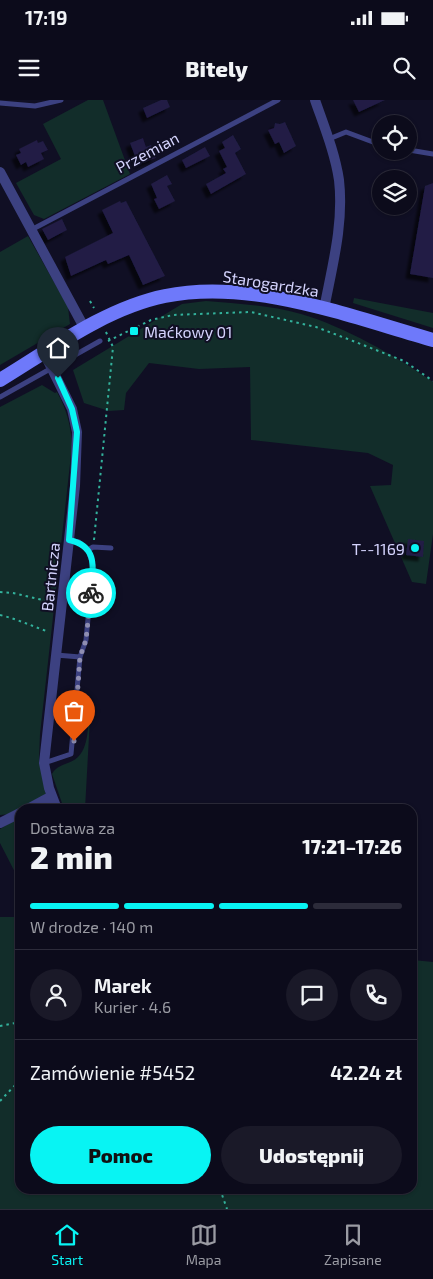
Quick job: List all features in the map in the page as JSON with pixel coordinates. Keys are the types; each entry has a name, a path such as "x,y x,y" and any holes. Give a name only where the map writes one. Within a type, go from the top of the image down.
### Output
{"main road":[{"name":"Starogardzka","path":"0,380 85,329 137,304 165,296 200,291 270,297 324,309 433,340"}],"street":[{"path":"314,100 329,138 339,180 340,218 324,309"},
{"path":"0,172 85,329"},
{"name":"Bartnicza","path":"44,353 72,409 77,432 69,540 44,763 55,804"},
{"path":"37,804 52,796"},
{"path":"0,823 15,816"}],"lane":[{"path":"0,103 35,106 61,100"},
{"name":"Przemian","path":"31,230 278,100"},
{"path":"329,138 346,132 372,142"},
{"path":"417,151 433,154"},
{"path":"0,397 100,341"},
{"path":"69,540 79,542 91,548 111,548"},
{"path":"44,763 71,754 80,657 86,640 94,565 91,548"},
{"path":"56,655 80,657"}],"path":[{"path":"90,301 94,308"},
{"path":"91,548 113,347 110,340 151,320 173,315 251,312 316,327 404,361 433,381"},
{"path":"0,592 27,596 61,605"},
{"path":"0,615 15,618 28,625 58,635"},
{"path":"0,1026 15,1023"},
{"path":"0,1102 15,1086"},
{"path":"222,1194 226,1209"}],"green space":[{"path":"88,100 103,100 130,174 44,219 34,215 16,183 61,159 43,124"},
{"path":"28,236 68,307 70,324 0,365 0,252"},
{"path":"354,298 433,313 433,328 353,303"},
{"path":"206,301 254,305 317,319 370,343 433,382 433,534 426,584 412,582 370,486 391,485 393,465 368,453 251,440 250,367 199,369 149,363 126,393 124,410 109,411 84,403 73,370 182,304"},
{"path":"42,385 55,393 57,392 68,418 72,446 40,734 39,759 46,794 28,804 15,804 15,812 0,815 0,407"},
{"path":"91,700 85,804 62,804 52,774 57,768 75,760 82,752 87,738"},
{"path":"15,820 15,872 0,843 0,829"},
{"path":"0,917 15,917 15,1194 417,1194 417,960 433,962 433,1209 0,1209"}],"building":[{"path":"161,100 167,100 170,107 147,118 143,108"},
{"path":"353,100 385,100 359,112"},
{"path":"285,122 296,146 284,153 279,142 275,144 268,130 274,128 275,123"},
{"path":"233,135 241,149 235,153 246,174 211,194 206,184 226,173 223,169 227,167 219,151 225,148 222,142"},
{"path":"143,138 146,147 151,145 156,158 138,164 130,143"},
{"path":"37,140 38,143 43,141 48,150 41,153 44,159 28,167 26,162 21,165 16,155 21,153 19,149"},
{"path":"205,147 210,156 186,168 182,160"},
{"path":"167,175 172,184 167,186 175,201 159,209 154,199 157,198 151,184"},
{"path":"433,183 433,278 410,274 425,186"},
{"path":"120,201 121,203 126,201 165,276 143,285 129,255 108,264 106,260 71,276 65,257 113,233 102,210"},
{"path":"62,219 67,230 48,240 42,229"},
{"name":"T--1169","path":"408,539 424,541 423,557 406,555"}],"way so far":[{"path":"74,741 80,657 86,640 91,593"}],"place":[{"name":"Maćkowy 01","path":"134,331"},
{"name":"T--1169","path":"415,548"}],"route":[{"path":"58,378 72,409 77,432 75,486 69,540 79,542 88,550 94,565 91,593"}]}
